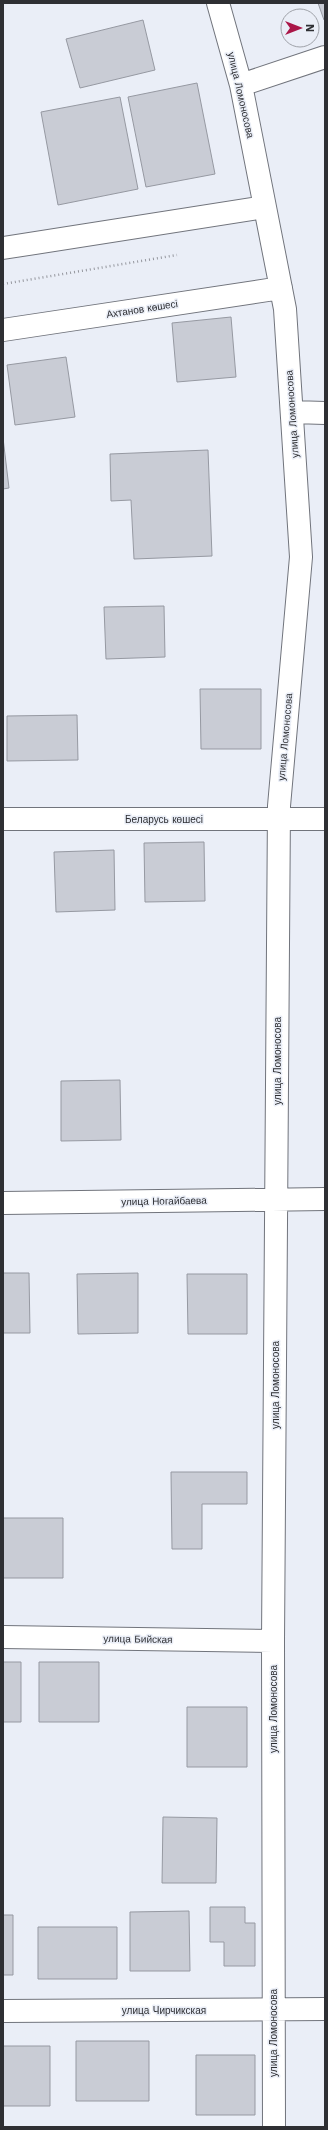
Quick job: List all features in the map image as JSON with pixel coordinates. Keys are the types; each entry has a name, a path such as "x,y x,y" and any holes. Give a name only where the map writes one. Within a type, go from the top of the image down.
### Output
{"street":[{"name":"улица Ломоносова","path":"218,3 240,85 285,309 293,412 301,557 279,820 273,1642 272,2010 274,2127"},
{"path":"240,85 325,57"},
{"path":"3,248 265,207"},
{"name":"Ахтанов көшесі","path":"3,330 281,288"},
{"path":"293,412 325,412"},
{"name":"Беларусь көшесі","path":"3,819 325,819"},
{"name":"улица Ногайбаева","path":"3,1203 325,1199"},
{"name":"улица Бийская","path":"3,1638 273,1642"},
{"name":"улица Чирчикская","path":"3,2011 325,2009"}],"path":[{"path":"3,284 177,255"}],"building":[{"path":"318,3 325,3 324,20 320,8"},
{"path":"143,20 155,70 80,88 66,39"},
{"path":"197,83 215,174 146,187 128,97"},
{"path":"120,97 138,189 58,205 41,112"},
{"path":"231,317 236,377 177,382 172,323"},
{"path":"66,357 75,417 15,425 7,365"},
{"path":"3,438 9,488 3,489"},
{"path":"208,450 212,556 134,559 131,500 111,501 110,454"},
{"path":"164,606 165,657 106,659 104,607"},
{"path":"200,689 261,689 261,749 201,749"},
{"path":"77,715 78,760 7,761 7,716"},
{"path":"204,842 205,901 145,902 144,843"},
{"path":"114,850 115,910 56,912 54,852"},
{"path":"120,1080 121,1140 61,1141 61,1081"},
{"path":"3,1273 29,1273 30,1333 3,1333"},
{"path":"138,1273 138,1333 78,1334 77,1274"},
{"path":"187,1274 247,1274 247,1334 188,1334"},
{"path":"171,1472 247,1472 247,1504 202,1504 202,1549 172,1549"},
{"path":"3,1518 63,1518 63,1578 3,1578"},
{"path":"3,1662 21,1662 21,1722 3,1722"},
{"path":"39,1662 99,1662 99,1722 39,1722"},
{"path":"187,1707 247,1707 247,1767 187,1767"},
{"path":"163,1817 217,1818 216,1883 162,1883"},
{"path":"210,1907 245,1907 245,1923 255,1923 255,1966 224,1966 224,1942 210,1942"},
{"path":"189,1911 190,1971 130,1971 130,1912"},
{"path":"3,1915 13,1915 13,1975 3,1975"},
{"path":"38,1927 117,1927 117,1979 38,1979"},
{"path":"76,2041 149,2041 149,2101 76,2101"},
{"path":"3,2046 50,2046 50,2106 3,2106"},
{"path":"196,2055 255,2055 255,2115 196,2115"}]}
